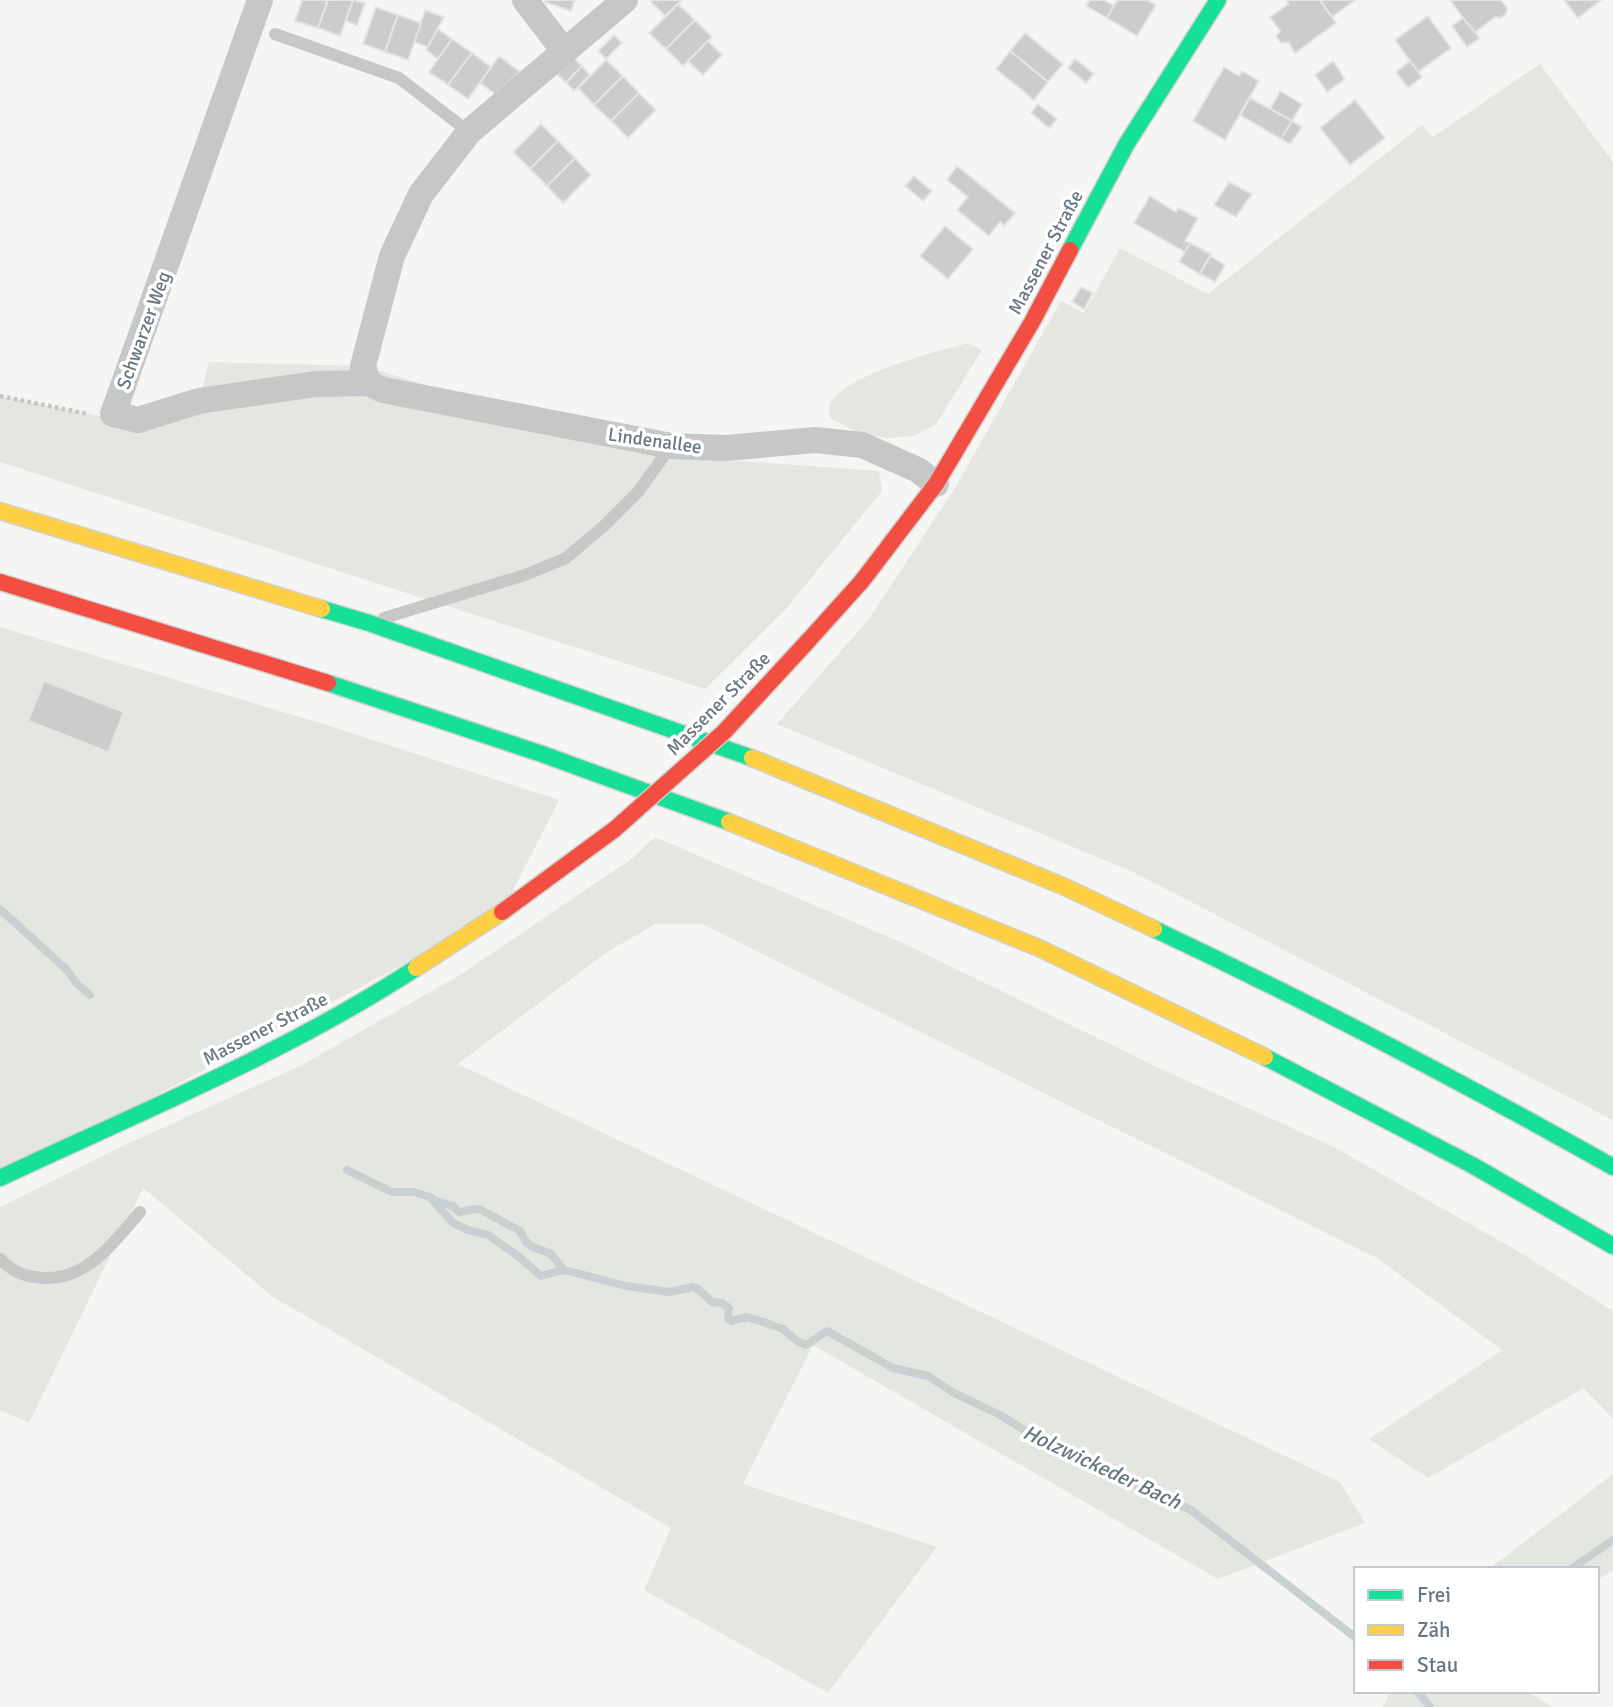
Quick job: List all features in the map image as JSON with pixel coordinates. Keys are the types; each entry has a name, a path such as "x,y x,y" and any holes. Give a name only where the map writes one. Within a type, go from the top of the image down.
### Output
{"main road":[{"name":"Massener Straße","path":"0,1178 259,1056 376,994 502,912 625,820 724,732 862,581 936,484 1032,322 1126,145 1219,0"},
{"path":"0,511 369,622 753,758 1065,887 1295,996 1486,1096 1613,1167"},
{"path":"0,582 342,687 541,754 728,822 1039,948 1262,1056 1472,1164 1613,1246"}],"street":[{"name":"Schwarzer Weg","path":"260,0 113,414 138,420 199,401 316,384 368,383"},
{"path":"524,0 564,51"},
{"path":"368,383 363,366 392,256 421,194 468,132 625,0"},
{"name":"Lindenallee","path":"368,383 383,390 671,446 726,448 814,440 862,445 918,470 936,484"}],"lane":[{"path":"275,34 399,78 468,132"},
{"path":"369,622 525,575 565,558 605,525 638,492 671,446"},
{"path":"0,1259 9,1268 27,1278 50,1279 67,1275 90,1265 140,1212"}],"path":[{"path":"0,396 99,416 113,414"}],"shaded area":[{"path":"1540,64 1613,162 1613,1120 1133,872 777,724 869,619 955,488 1061,301 1084,313 1120,248 1208,294 1422,125 1433,137"},
{"path":"968,343 982,350 936,424 914,436 889,438 863,435 830,418 829,407 837,395 851,385 891,366"},
{"path":"209,362 363,366 657,455 879,471 882,491 785,610 705,689 0,462 0,396 99,416 199,401"},
{"path":"0,627 336,728 559,800 502,912 0,1178"},
{"path":"655,837 905,944 1159,1068 1332,1146 1516,1250 1613,1311 1613,1419 1584,1388 1428,1478 1369,1439 1502,1350 1377,1258 702,924 655,924 606,953 458,1064 1340,1482 1365,1523 1218,1579 813,1345 743,1484 937,1547 828,1693 644,1590 671,1528 273,1297 143,1188 29,1423 0,1410 0,1207 116,1149 302,1065 460,975 634,857"},
{"path":"1613,1474 1613,1570 1599,1579 1599,1567 1492,1567"},
{"path":"1390,1693 1529,1693 1553,1707 1383,1707"}],"building":[{"path":"302,0 328,0 318,28 295,21"},
{"path":"328,0 353,0 340,36 318,28"},
{"path":"353,0 365,3 357,25 346,21"},
{"path":"575,0 571,11 545,2"},
{"path":"682,0 665,16 651,2"},
{"path":"1090,0 1104,0 1114,6 1107,18 1086,6"},
{"path":"1117,0 1147,0 1156,5 1137,36 1107,18"},
{"path":"1287,0 1320,0 1336,23 1295,53 1288,42 1281,43 1276,37 1280,31 1270,17 1288,4"},
{"path":"1320,0 1355,0 1332,17"},
{"path":"1450,0 1501,0 1507,8 1506,14 1501,18 1495,17 1474,33"},
{"path":"1564,0 1601,0 1578,18"},
{"path":"678,4 695,20 666,49 649,33"},
{"path":"376,7 398,15 385,52 363,44"},
{"path":"425,10 444,17 428,47 414,42"},
{"path":"398,15 421,23 408,60 385,52"},
{"path":"1428,16 1451,48 1418,72 1395,40"},
{"path":"1463,18 1480,38 1467,47 1452,26"},
{"path":"695,20 712,37 683,66 666,49"},
{"path":"438,29 452,39 438,59 426,50"},
{"path":"1025,33 1063,64 1048,82 1010,51"},
{"path":"614,35 622,43 606,59 598,51"},
{"path":"452,39 472,53 448,85 429,72"},
{"path":"708,41 722,55 703,75 688,61"},
{"path":"1010,51 1048,82 1034,100 996,69"},
{"path":"472,53 491,67 468,99 448,85"},
{"path":"499,56 520,72 495,94 480,83"},
{"path":"574,58 582,66 566,83 557,74"},
{"path":"1075,59 1094,74 1086,83 1068,68"},
{"path":"606,60 623,76 594,105 578,88"},
{"path":"1333,61 1345,79 1327,92 1315,75"},
{"path":"1410,61 1422,77 1408,88 1396,72"},
{"path":"582,66 590,75 574,91 566,83"},
{"path":"1224,67 1239,76 1242,71 1259,81 1225,140 1193,121"},
{"path":"623,76 639,93 611,121 594,105"},
{"path":"1280,91 1302,104 1292,121 1270,109"},
{"path":"639,93 656,110 628,138 611,121"},
{"path":"1250,98 1292,121 1281,139 1240,115"},
{"path":"1355,100 1385,138 1350,165 1320,128"},
{"path":"1038,104 1057,119 1049,128 1031,113"},
{"path":"1292,121 1302,127 1290,144 1281,139"},
{"path":"541,124 558,141 530,169 513,152"},
{"path":"558,141 575,158 547,186 530,169"},
{"path":"575,158 591,175 563,203 547,186"},
{"path":"957,166 1015,213 1004,226 1000,222 989,236 957,210 968,197 947,180"},
{"path":"914,176 932,191 923,201 905,186"},
{"path":"1229,182 1252,194 1236,217 1214,205"},
{"path":"1150,196 1176,212 1178,208 1198,218 1185,241 1190,243 1185,252 1134,223"},
{"path":"945,226 973,249 948,279 920,256"},
{"path":"1190,243 1211,254 1200,274 1179,262"},
{"path":"1210,256 1225,265 1215,282 1200,274"},
{"path":"1081,287 1093,293 1084,309 1072,302"},
{"path":"44,681 124,712 108,752 28,721"}],"waterway":[{"name":"Holzwickeder Bach","path":"0,909 67,970 77,984 90,995"},
{"name":"Holzwickeder Bach","path":"347,1170 392,1192 413,1192 430,1197 453,1223 488,1235 541,1276 564,1270 626,1286 670,1292 692,1287 712,1302 722,1303 729,1308 728,1318 731,1321 747,1317 760,1321 783,1329 806,1345 827,1331 893,1368 928,1376 1059,1451 1089,1460 1121,1479 1191,1510 1354,1636"},
{"path":"434,1200 453,1206 459,1212 481,1210 520,1231 526,1242 551,1254 564,1270"},
{"path":"1574,1567 1613,1540"},
{"name":"Holzwickeder Bach","path":"1419,1693 1430,1707"}],"traffic: fast":[{"path":"1070,250 1126,145 1218,0"},
{"path":"322,609 369,623 752,758"},
{"path":"328,683 542,754 729,822"},
{"path":"1154,929 1386,1044 1613,1167"},
{"path":"0,1178 264,1054 367,999 416,968"},
{"path":"1265,1057 1472,1165 1613,1246"}],"traffic: slow":[{"path":"0,511 322,609"},
{"path":"752,758 1065,887 1154,929"},
{"path":"729,822 1039,948 1265,1057"},
{"path":"416,968 502,912"}],"traffic: jam":[{"path":"808,641 862,581 936,484 1032,322 1070,250"},
{"path":"0,582 328,683"},
{"path":"502,912 615,829 724,732 808,641"}]}
